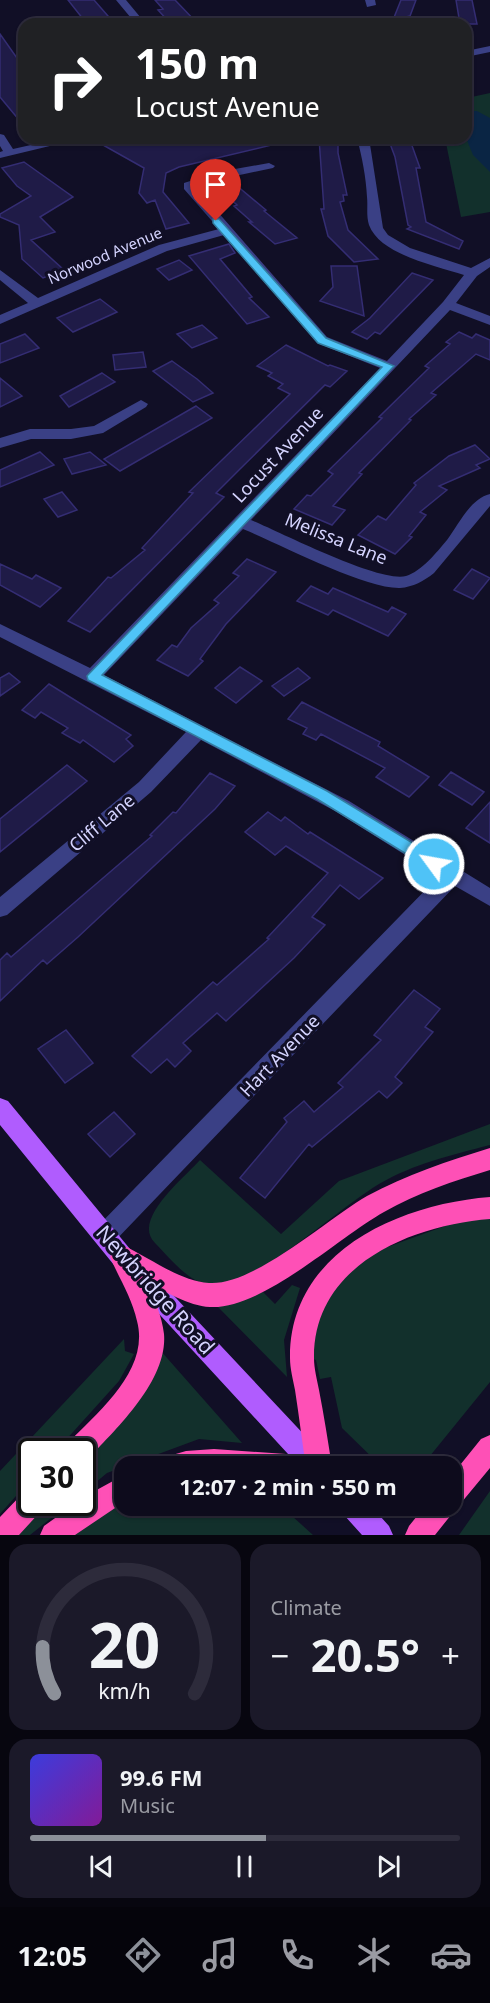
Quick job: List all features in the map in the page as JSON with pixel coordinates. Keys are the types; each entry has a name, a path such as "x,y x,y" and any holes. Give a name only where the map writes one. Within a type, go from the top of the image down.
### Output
{"highway":[{"path":"122,1257 204,1294 227,1294 257,1281 374,1204 433,1176 490,1159"},
{"path":"316,1456 301,1356 312,1305 330,1277 339,1266 371,1244 424,1220 466,1208 490,1208"},
{"path":"90,1438 114,1412 145,1368 153,1342 145,1307 122,1257"},
{"path":"462,1482 490,1448"},
{"path":"53,1535 114,1493"},
{"path":"1,1535 19,1516"},
{"path":"418,1535 434,1516"}],"main road":[{"name":"Newbridge Road","path":"1,1111 122,1257 308,1456"},
{"path":"362,1516 380,1535"}],"street":[{"path":"121,0 136,18"},
{"path":"472,53 490,49"},
{"path":"0,137 5,154 50,144"},
{"path":"364,144 374,196 373,217 377,229 392,243 406,250 472,273"},
{"path":"269,166 218,176 188,186 322,340 388,366"},
{"name":"Norwood Avenue","path":"0,320 163,248 226,231"},
{"name":"Locust Avenue","path":"93,676 448,305 472,273 490,262"},
{"path":"0,274 37,304"},
{"path":"448,305 490,321"},
{"path":"0,443 30,434 71,434 98,430 141,404"},
{"name":"Melissa Lane","path":"242,522 362,574 382,580 406,582 429,570 482,504 490,499"},
{"path":"0,630 342,806 490,898"},
{"name":"Cliff Lane","path":"0,909 145,787 198,731"},
{"name":"Hart Avenue","path":"105,1235 453,875"}],"green space":[{"path":"490,93 490,212 461,217 446,144 472,144 472,97"},
{"path":"490,1124 490,1145 433,1161 392,1177 362,1195 275,1259 232,1281 213,1285 196,1281 174,1263 149,1234 150,1223 163,1199 200,1160 281,1234 339,1181"},
{"path":"467,1218 490,1218 490,1382 430,1456 371,1456 342,1428 331,1377 320,1379 316,1360 309,1357 313,1315 342,1271 382,1249"},
{"path":"292,1285 300,1288 284,1340 287,1377 216,1305 262,1291 275,1304"},
{"path":"124,1339 125,1351 134,1354 119,1381 68,1438 31,1438"},
{"path":"160,1350 242,1443 199,1439 153,1456 114,1456 114,1470 96,1482 96,1441"},
{"path":"18,1452 18,1494 0,1514 0,1471"},
{"path":"490,1491 490,1535 459,1535"},
{"path":"114,1507 114,1516 292,1516 313,1535 72,1535 86,1523"},
{"path":"33,1516 54,1516 30,1535 16,1535"}],"water":[{"path":"472,111 477,111 490,118 490,172 473,155 468,144 472,144"}],"building":[{"path":"68,0 94,0 110,18 82,18"},
{"path":"155,0 175,0 192,18 165,18 158,10 163,9"},
{"path":"401,0 416,0 410,16 394,18"},
{"path":"456,0 472,0 477,24 472,24 472,18 459,18"},
{"path":"0,34 18,60 18,119 0,97"},
{"path":"276,144 179,167 166,173 163,192 189,223 166,229 155,200 147,203 139,193 144,168 103,145"},
{"path":"319,144 338,144 347,195 343,195 344,201 340,202 348,230 378,259 354,262 328,236 321,209 324,209"},
{"path":"390,144 411,144 420,168 416,168 426,222 463,241 459,249 407,229 411,227 408,225 395,157"},
{"path":"24,162 73,197 40,217 55,232 31,240 64,270 43,278 22,259 19,225 0,217 0,214 31,196 17,186 2,168"},
{"path":"236,185 297,238 275,244 249,222 252,222 221,190"},
{"path":"229,244 235,253 220,259 252,297 249,298 269,317 247,324 189,256"},
{"path":"179,260 192,270 169,280 157,269"},
{"path":"331,266 357,266 364,316 320,301 333,287"},
{"path":"412,273 433,280 380,334 375,332 367,339 352,332 370,318"},
{"path":"100,299 117,312 73,332 57,318"},
{"path":"202,325 217,338 192,348 177,334"},
{"path":"459,332 472,338 476,334 490,340 490,360 476,354 431,393 436,395 409,419 411,420 359,473 362,474 333,506 345,510 332,525 294,509 333,474 328,471 382,418 379,417 429,368 425,366 450,344 446,342"},
{"path":"25,334 39,348 0,363 0,344"},
{"path":"286,345 328,366 347,371 330,387 325,385 216,493 224,497 90,632 68,621 108,577 111,578 145,550 142,548 193,493 189,492 290,394 278,388 283,384 268,376 272,373 257,366"},
{"path":"143,352 146,367 115,370 113,355"},
{"path":"172,361 213,393 193,402 153,371"},
{"path":"102,373 115,382 69,407 60,396"},
{"path":"0,378 22,396 0,407"},
{"path":"196,406 212,418 120,471 104,459"},
{"path":"475,445 490,459 476,465 480,468 439,486 447,490 420,512 426,515 409,536 412,537 395,554 358,535 378,516 386,520 416,485 414,483 449,456"},
{"path":"40,452 54,465 0,487 0,470"},
{"path":"90,452 106,465 72,474 64,459"},
{"path":"62,492 77,510 58,517 44,499"},
{"path":"247,559 276,572 226,624 200,659 203,661 188,676 157,660 172,645 177,647 191,628 219,603 214,600 239,576 233,573"},
{"path":"0,564 32,579 36,575 61,588 40,607 0,585"},
{"path":"472,569 490,578 473,599 454,590"},
{"path":"311,586 328,594 333,588 388,612 392,607 406,614 388,636 333,610 328,615 297,601"},
{"path":"240,667 262,681 236,703 215,688"},
{"path":"298,668 310,678 284,696 272,686"},
{"path":"9,673 20,682 0,696 0,678"},
{"path":"49,684 131,735 126,739 133,746 114,762 83,740 80,743 62,733 68,728 41,712 35,718 22,710"},
{"path":"302,702 380,742 378,746 429,777 409,797 376,777 385,768 321,734 316,740 303,734 307,728 288,719"},
{"path":"67,765 87,781 0,852 0,819"},
{"path":"451,772 484,792 472,805 439,785"},
{"path":"210,773 235,786 215,809 78,937 47,964 43,960 0,1001 0,960 7,953 11,957 152,836 150,835 173,812 176,813"},
{"path":"490,802 490,843 466,828"},
{"path":"268,812 281,821 285,817 308,834 310,832 383,878 359,899 340,885 312,917 325,925 294,958 226,1021 217,1013 183,1043 191,1051 175,1067 167,1059 151,1073 132,1056 213,982 217,985 269,939 267,938 328,873 286,846 275,855 245,832"},
{"path":"414,990 440,1009 425,1027 433,1032 395,1077 402,1083 387,1098 379,1091 312,1147 309,1144 265,1198 240,1178 287,1122 284,1118 304,1101 314,1112 343,1087 338,1083 381,1040 374,1035"},
{"path":"66,1030 93,1063 65,1083 38,1049"},
{"path":"114,1112 135,1134 110,1157 88,1134"}],"route":[{"path":"216,221 322,340 336,348 388,366 93,676 342,806 434,864"}]}
